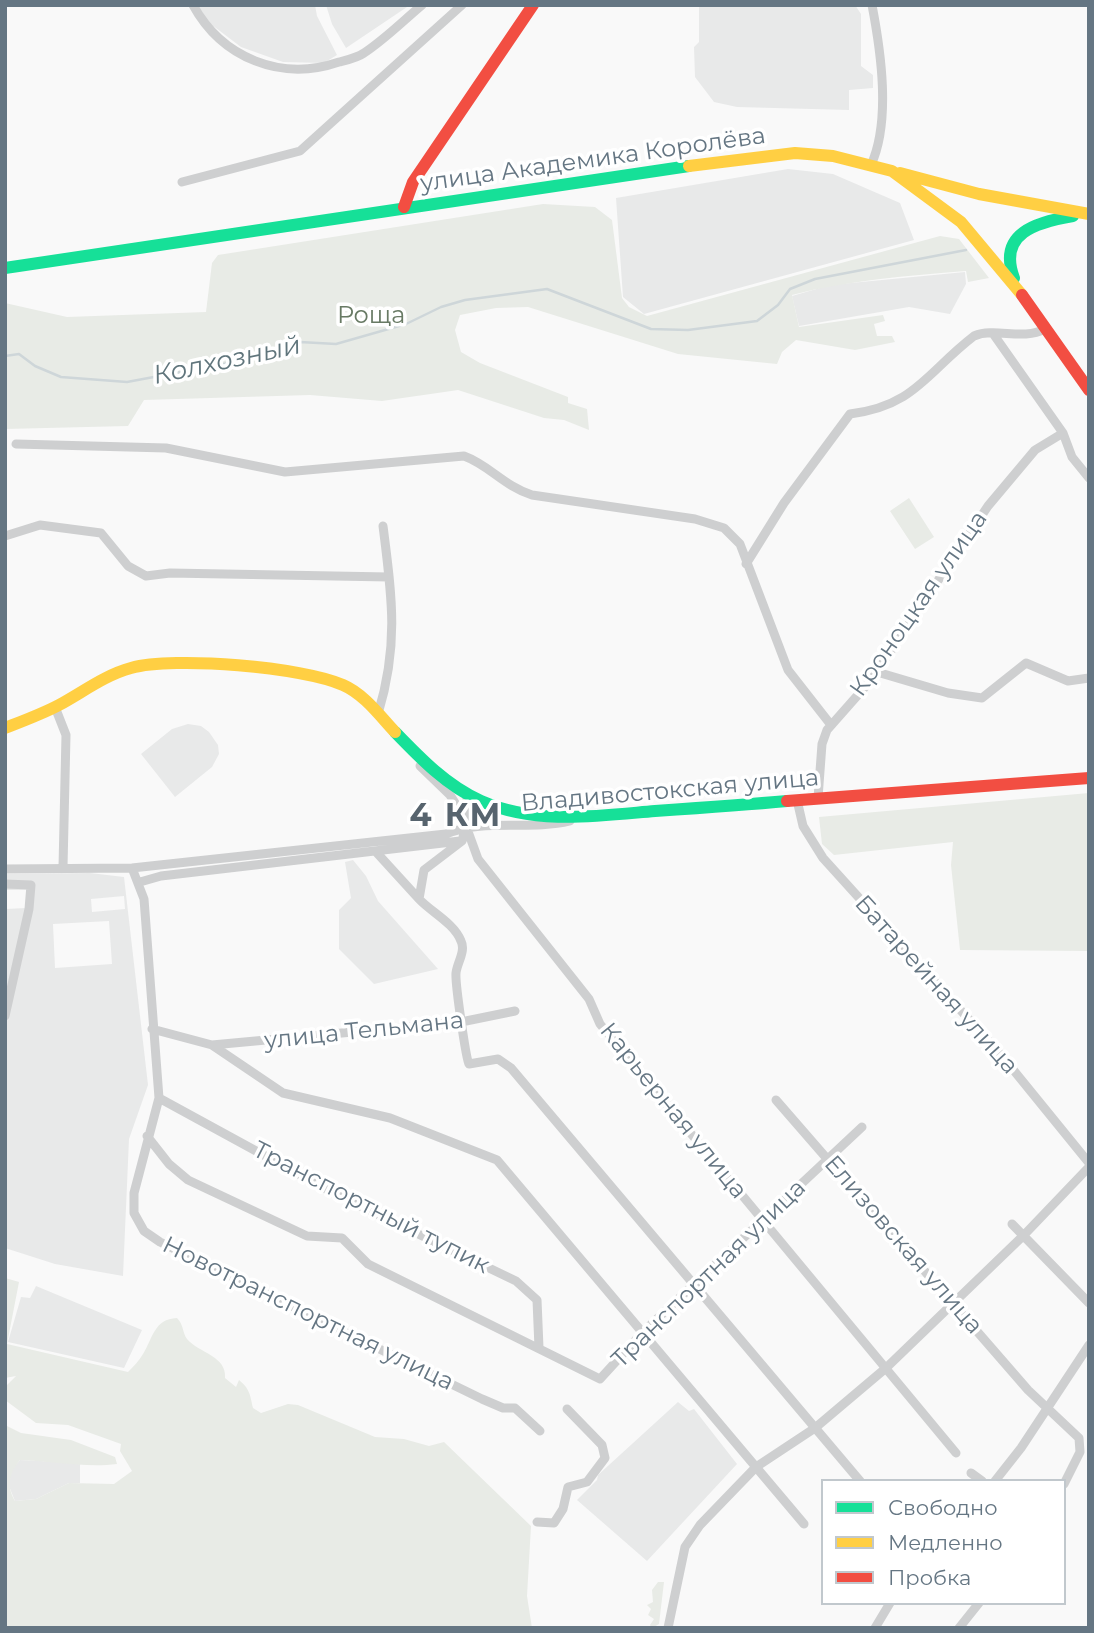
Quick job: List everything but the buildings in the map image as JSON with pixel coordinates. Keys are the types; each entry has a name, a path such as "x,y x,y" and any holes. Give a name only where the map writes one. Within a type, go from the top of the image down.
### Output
{"main road":[{"path":"404,207 413,182 533,5"},
{"name":"улица Академика Королёва","path":"5,268 262,232 404,207 607,180 750,157 795,153 833,156 892,171 961,222 1022,295 1089,390"},
{"path":"892,171 979,194 1088,214"},
{"path":"1022,295 1007,262 1016,238 1029,227 1050,219 1088,214"},
{"path":"1073,367 1089,378"},
{"path":"5,728 55,707 124,670 165,664 329,679 355,692 435,773 467,795 515,813 582,817"},
{"name":"Владивостокская улица","path":"582,817 1089,778"}],"street":[{"path":"193,5 209,30 224,45 250,60 274,69 309,69 363,54 422,5"},
{"path":"182,182 300,150 462,5"},
{"path":"871,165 879,147 882,92 872,5"},
{"path":"746,564 784,503 850,414 870,412 898,402 974,336 983,333 1025,335 1045,329"},
{"path":"995,335 1063,433 1072,457 1089,478"},
{"name":"Кроноцкая улица","path":"818,798 822,744 831,725 877,672 988,506 1035,450 1063,433"},
{"path":"16,444 166,449 285,472 464,456 512,489 532,495 664,512 724,528 740,544 788,670 831,725"},
{"path":"5,536 40,525 101,533 128,566 146,576 170,573 389,577"},
{"path":"378,714 389,676 394,641 383,527"},
{"path":"877,672 948,693 982,698 1026,663 1068,681 1089,678"},
{"path":"55,707 66,735 63,867"},
{"name":"Карьерная улица","path":"408,746 421,766 450,795 466,823 478,859 589,999 600,1024 763,1222 824,1289 956,1453"},
{"name":"Карьерная улица","path":"466,823 467,795"},
{"name":"Батарейная улица","path":"797,800 803,826 823,858 1002,1056 1089,1165"},
{"name":"Владивостокская улица","path":"5,869 132,868 446,834 466,823 545,825 582,817"},
{"path":"419,899 424,870 462,841 466,823"},
{"path":"140,882 161,876 377,853 462,841"},
{"path":"377,853 461,941 462,951 456,971 461,1022 467,1043 466,1058 469,1064 498,1059 512,1068 858,1479"},
{"name":"Новотранспортная улица","path":"132,868 140,882 144,899 159,1098 147,1136 134,1206 135,1219 146,1234 482,1399 503,1408 515,1408 540,1431"},
{"path":"5,884 31,885 29,909 5,1016"},
{"name":"улица Тельмана","path":"212,1045 461,1022 515,1011"},
{"path":"152,1029 212,1045 282,1093 390,1118 497,1160 804,1524"},
{"name":"Транспортный тупик","path":"159,1098 333,1193 516,1281 537,1300 539,1348"},
{"name":"Елизовская улица","path":"776,1100 1028,1390 1077,1436"},
{"name":"Транспортная улица","path":"147,1136 169,1164 188,1180 307,1236 342,1238 368,1264 600,1379 643,1332 862,1127"},
{"path":"668,1628 678,1576 690,1537 756,1467 815,1428 886,1368 1024,1235 1089,1165"},
{"path":"1013,1224 1089,1303"},
{"path":"997,1479 1021,1448 1089,1345"},
{"path":"537,1522 554,1523 563,1509 569,1486 587,1482 605,1458 600,1441 567,1409"},
{"path":"1066,1479 1082,1447 1077,1436 1089,1437"},
{"path":"971,1473 979,1479"},
{"path":"875,1628 889,1605"},
{"path":"959,1628 977,1605"}],"shaded area":[{"path":"198,5 315,5 317,16 337,55 324,63 283,62 241,47 208,22"},
{"path":"326,5 410,5 346,48 332,24"},
{"path":"699,5 855,5 861,14 861,66 873,75 873,88 849,90 849,110 737,107 714,102 695,77 694,47 699,42"},
{"path":"788,169 833,174 900,203 914,240 644,314 623,297 616,198"},
{"path":"965,272 966,284 950,314 909,307 799,326 792,296 830,285"},
{"path":"188,724 201,726 209,732 218,745 219,754 212,767 175,797 141,754 172,729"},
{"path":"353,860 366,876 378,901 438,969 374,984 339,949 339,910 351,898 345,862"},
{"path":"90,873 124,877 148,1085 129,1139 123,1276 55,1264 5,1248 5,909 27,908 27,890 5,890 5,874","holes":["124,896 125,909 92,912 91,899","109,921 112,964 55,968 53,924"]},
{"path":"36,1286 142,1330 124,1368 8,1342 21,1297 30,1298"},
{"path":"678,1402 689,1411 694,1409 737,1464 647,1561 577,1500 597,1480 598,1475"},
{"path":"20,1460 80,1463 80,1483 69,1483 36,1499 15,1501 8,1484 12,1469"}],"green space":[{"name":"Роща","path":"543,204 595,207 612,220 622,298 629,307 647,316 940,236 959,239 989,278 968,282 966,271 857,282 792,295 799,327 883,315 885,321 874,324 877,336 892,336 895,342 855,350 796,340 782,352 777,364 678,354 528,307 496,308 460,315 455,330 461,352 480,363 568,397 568,403 587,409 589,430 564,420 544,418 458,390 382,401 310,395 144,400 128,426 5,429 5,303 67,317 206,312 212,263 218,255"},
{"path":"909,498 934,537 915,549 890,511"},
{"path":"1089,793 1089,951 960,950 951,865 953,842 834,855 822,844 819,817"},
{"path":"5,1278 19,1282 7,1344 128,1372 141,1357 155,1330 163,1322 177,1318 187,1339 217,1360 222,1365 225,1378 236,1387 239,1380 243,1383 249,1392 253,1408 261,1413 288,1404 298,1405 375,1437 404,1439 429,1446 444,1442 531,1526 527,1596 532,1628 5,1628 5,1425 21,1433 71,1440 115,1457 117,1464 81,1465 20,1460 10,1480 10,1490 15,1501 36,1499 69,1483 114,1484 132,1471 120,1451 121,1444 68,1425 36,1423 5,1400 5,1387 16,1376 5,1378"},
{"path":"658,1582 664,1582 659,1624 652,1628 650,1625 654,1619 648,1615 651,1609 647,1605 653,1602 652,1590"}],"waterway":[{"name":"Колхозный","path":"5,356 19,354 35,366 61,377 127,382 266,356 300,342 336,344 406,324 441,307 465,300 547,289 651,329 688,330 757,321 778,305 790,289 815,279 966,250"}],"traffic: fast":[{"path":"5,268 689,166"},
{"path":"1014,278 1010,263 1011,250 1016,240 1034,226 1073,216"},
{"path":"395,732 457,788 502,809 523,813 567,817 787,801"}],"traffic: slow":[{"path":"689,166 795,153 833,156 892,171 961,222 1022,295"},
{"path":"900,173 979,194 1089,214"},
{"path":"5,728 53,708 121,671 151,665 206,663 299,673 343,685 365,700 395,732"}],"traffic: jam":[{"path":"404,207 413,182 533,5"},
{"path":"1022,295 1089,390"},
{"path":"787,801 1089,778"}],"district":[{"name":"4 КМ","path":"456,817"}]}
